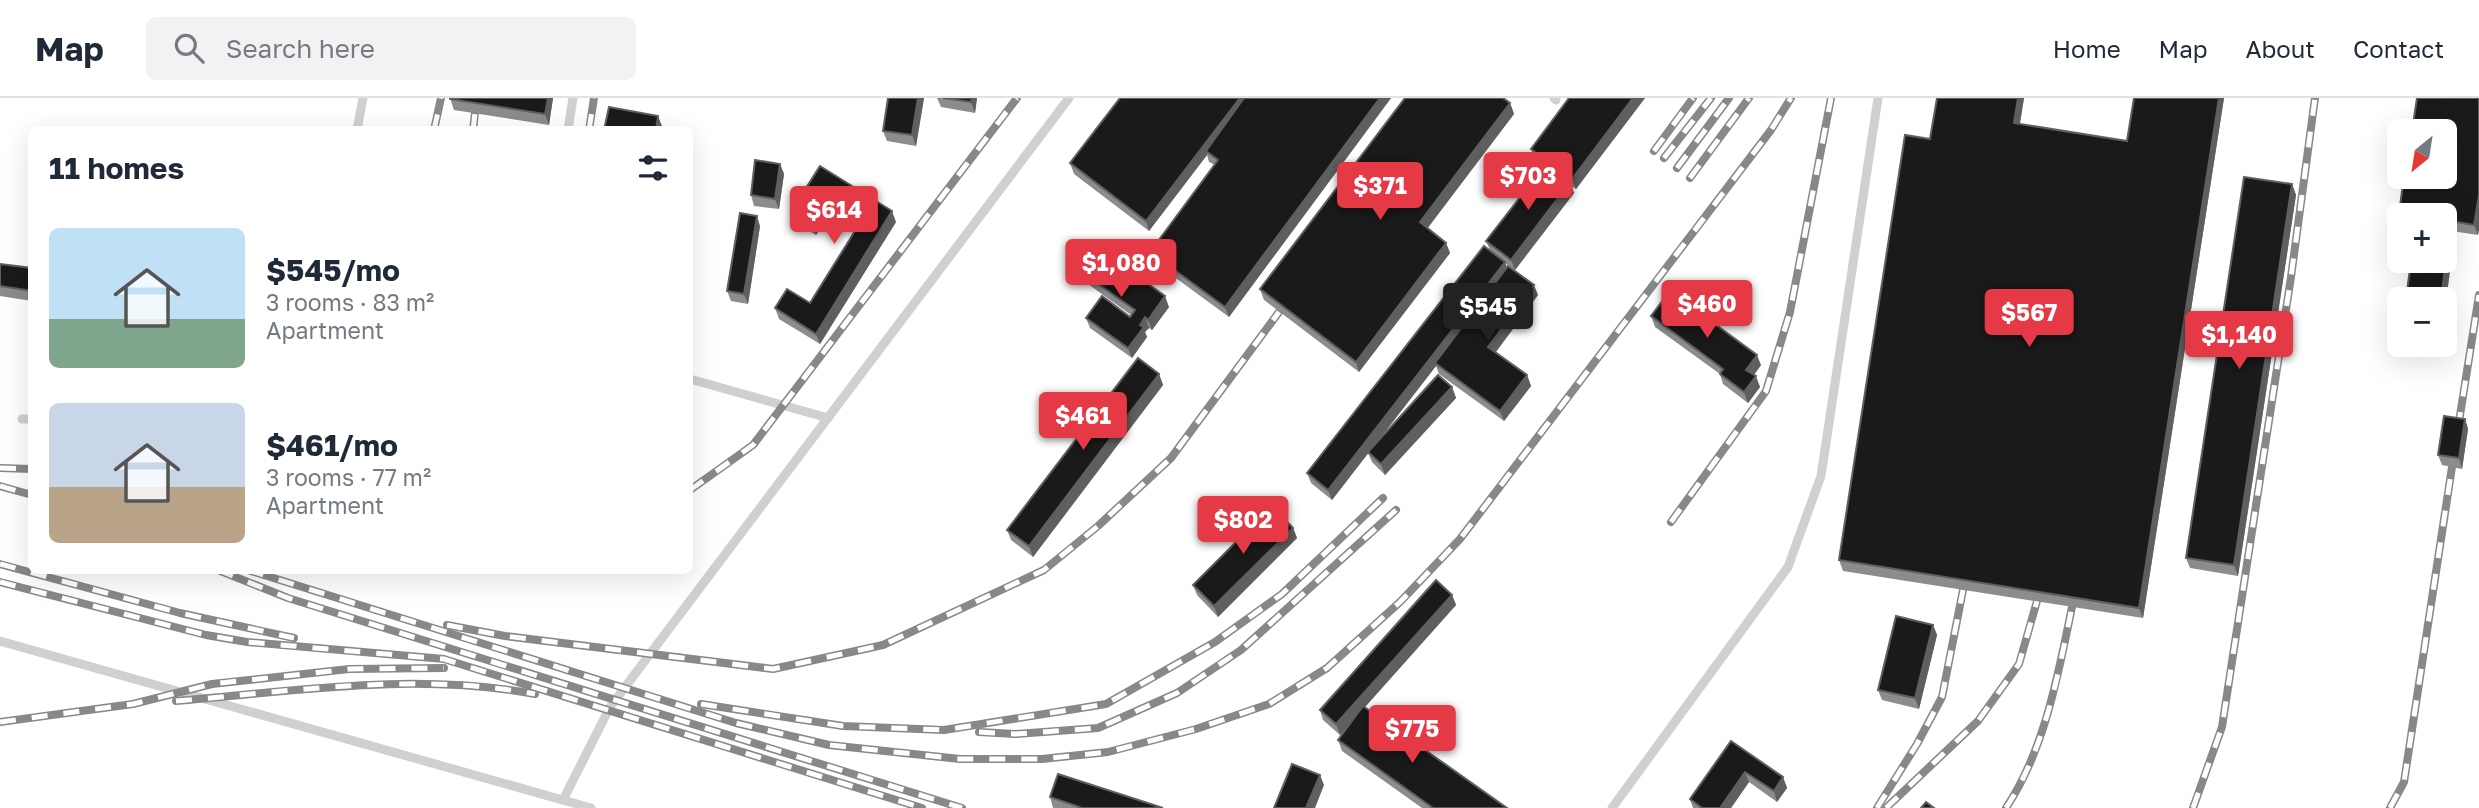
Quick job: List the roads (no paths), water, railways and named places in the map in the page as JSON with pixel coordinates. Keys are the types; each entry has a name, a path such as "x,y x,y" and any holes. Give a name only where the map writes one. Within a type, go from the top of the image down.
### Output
{"lane":[{"path":"358,126 363,98"},
{"path":"569,126 573,98"},
{"path":"563,800 610,707 1069,98"},
{"path":"1612,808 1788,566 1821,476 1878,98"},
{"path":"693,380 828,418"},
{"path":"0,641 591,808"}],"railway":[{"path":"435,126 441,98"},
{"path":"590,126 594,98"},
{"path":"693,488 753,445 1017,98"},
{"path":"1654,151 1693,98"},
{"path":"1664,158 1711,98"},
{"path":"1677,168 1729,98"},
{"path":"1690,178 1749,98"},
{"path":"261,574 736,723 829,745 960,759 1042,759 1108,752 1196,729 1269,704 1327,668 1400,602 1460,539 1771,130 1791,98"},
{"path":"1671,522 1766,391 1790,312 1831,98"},
{"path":"2193,808 2222,727 2291,277 2315,98"},
{"path":"473,126 475,113"},
{"path":"2458,428 2479,295"},
{"path":"447,625 505,636 773,669 883,645 1044,570 1098,526 1171,458 1279,312"},
{"path":"2390,808 2404,782 2452,467"},
{"path":"0,468 28,469"},
{"path":"0,486 28,494"},
{"path":"701,704 843,726 944,730 1106,704 1215,642 1282,594 1383,498"},
{"path":"979,732 1015,734 1098,728 1177,693 1241,650 1396,510"},
{"path":"0,564 28,572"},
{"path":"37,574 180,613 294,638"},
{"path":"228,574 288,598 962,808"},
{"path":"0,582 206,635 247,642 444,659 922,808"},
{"path":"1877,808 1917,744 1942,697 1963,590"},
{"path":"1886,808 1978,721 2019,664 2037,601"},
{"path":"2006,808 2031,761 2040,736 2055,685 2072,607"},
{"path":"0,722 133,704 212,684 349,669 444,668"},
{"path":"176,701 356,685 400,684 445,684 535,694"}]}
